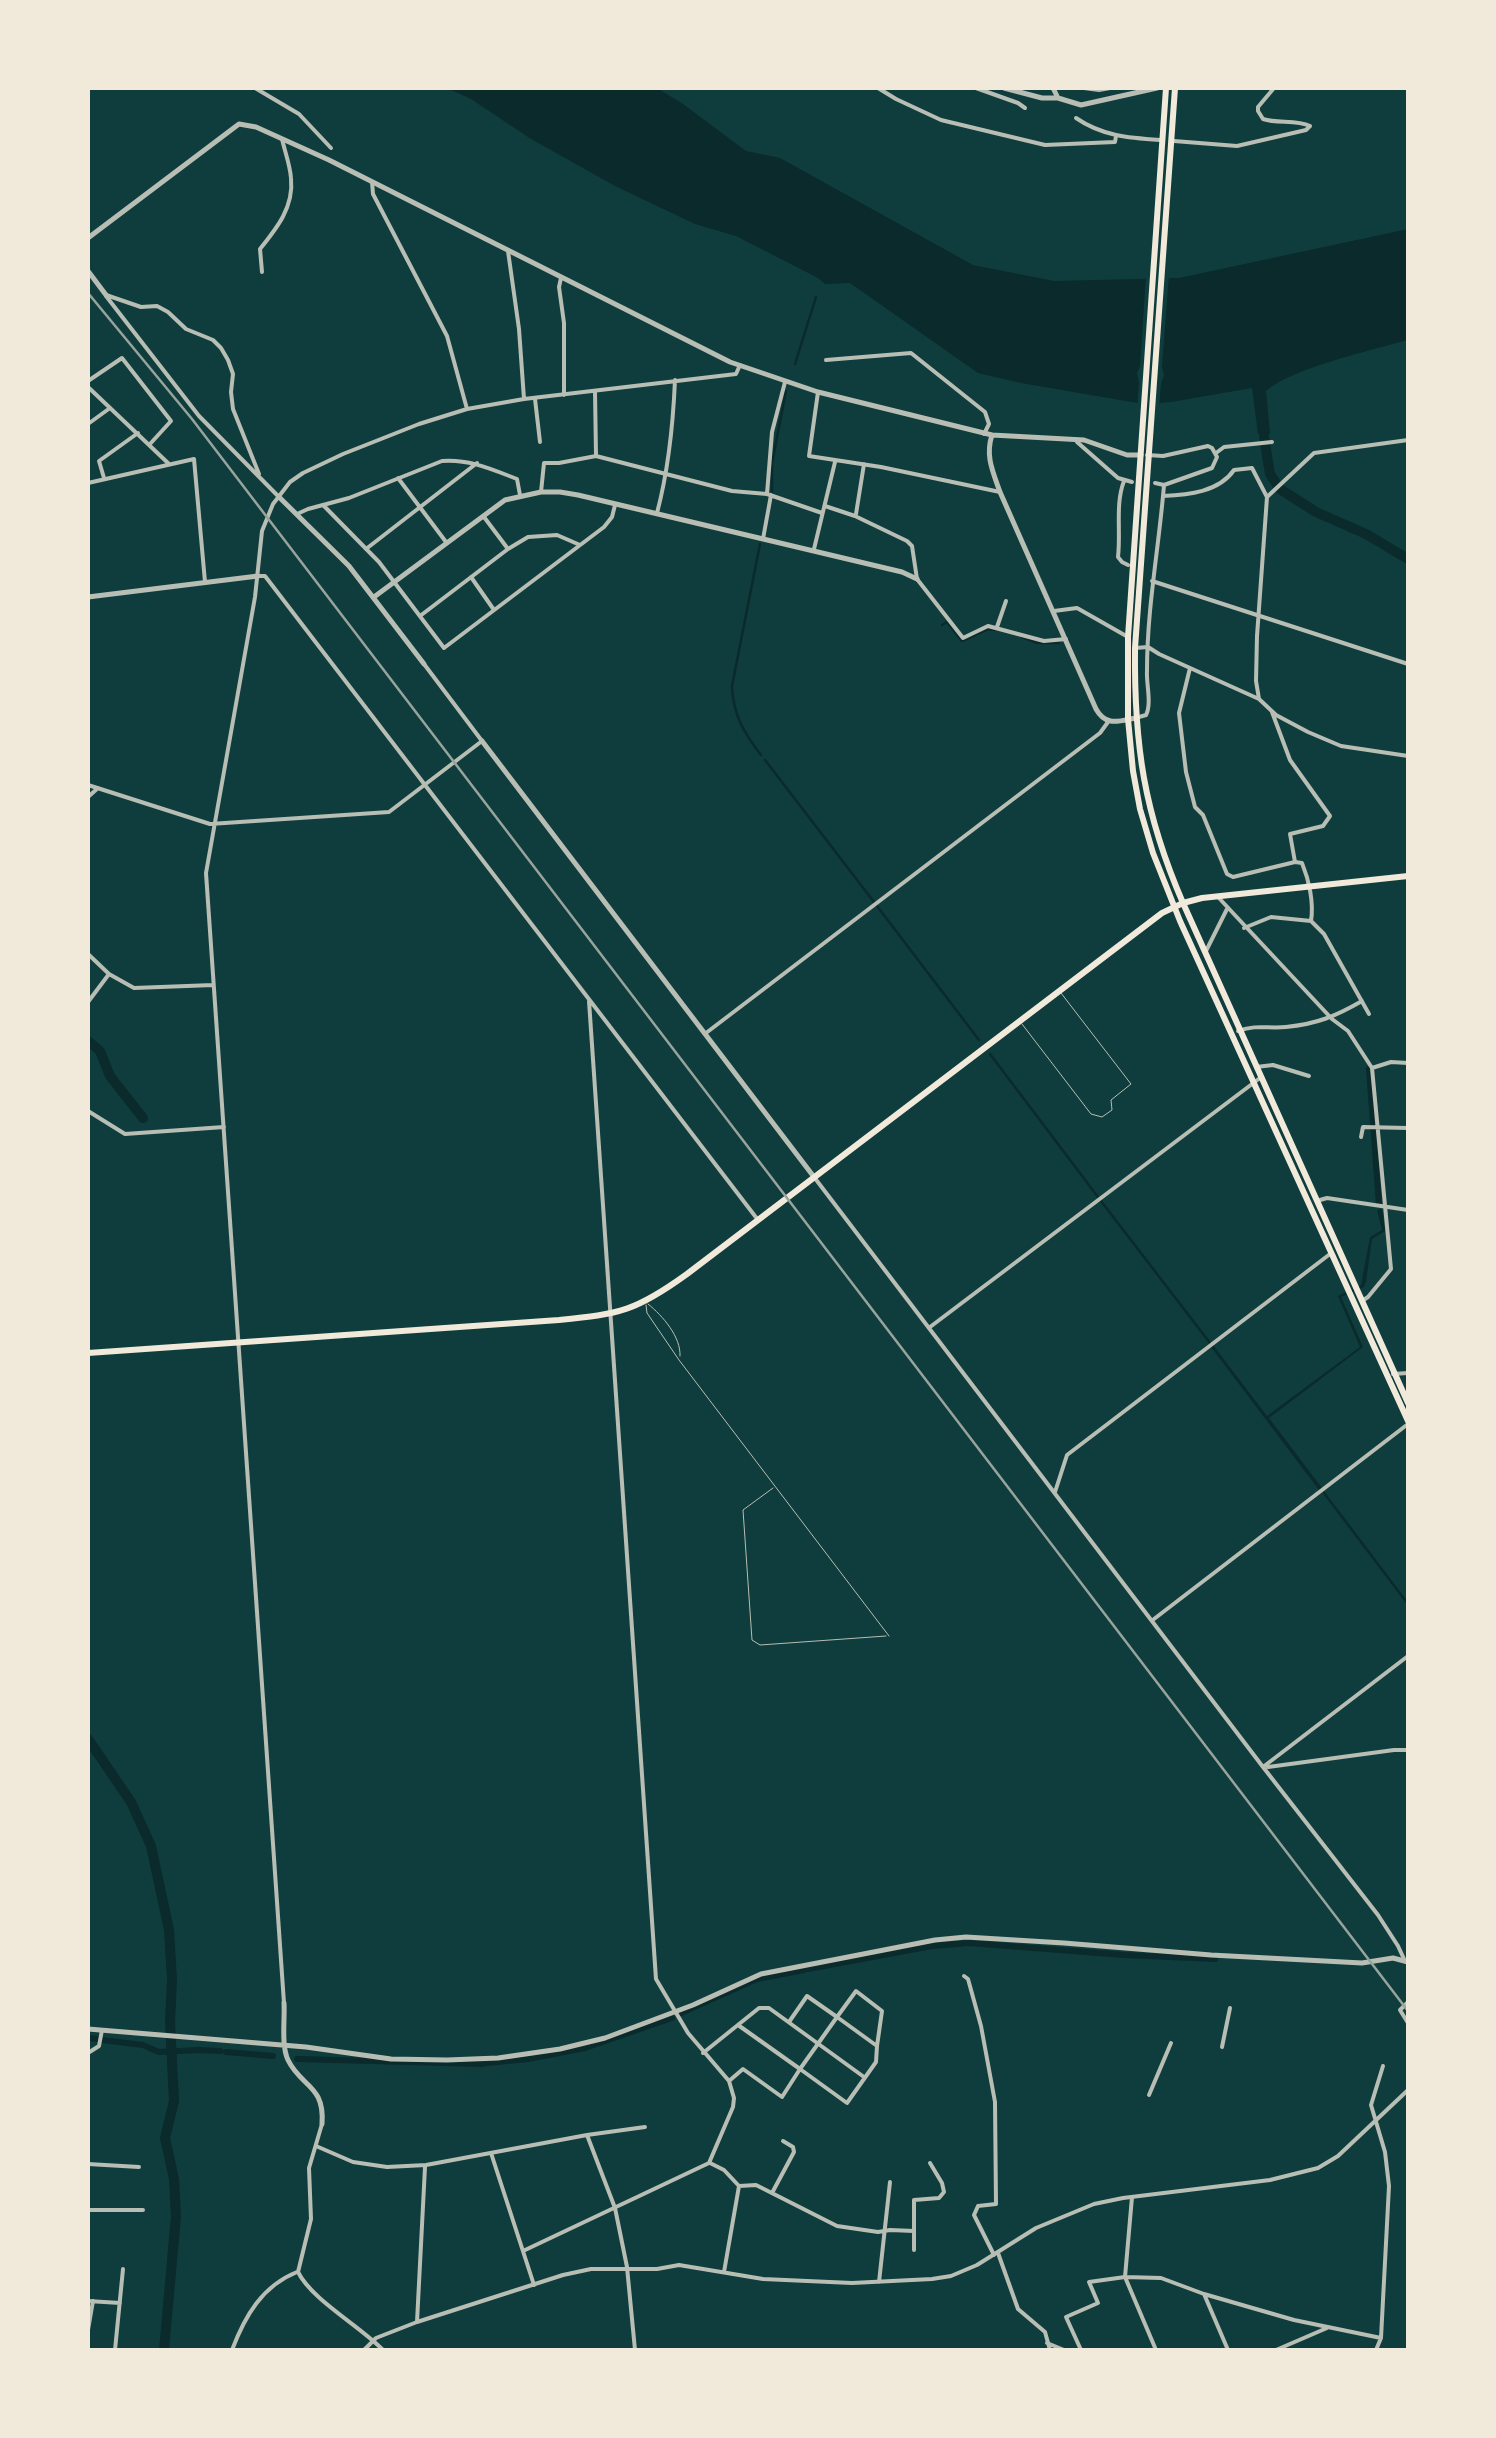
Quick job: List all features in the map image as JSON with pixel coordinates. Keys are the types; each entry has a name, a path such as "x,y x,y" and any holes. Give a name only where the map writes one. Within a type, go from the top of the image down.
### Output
{"main road":[{"path":"1166,88 1167,132 1146,442 1128,637 1132,718 1148,805 1178,905 1362,1300 1408,1422"},
{"path":"1167,132 1175,88"},
{"path":"1132,718 1145,455"},
{"path":"88,1353 610,1314 645,1302 1153,919 1178,905 1218,896 1408,876"},
{"path":"1178,905 1205,953 1236,1032 1256,1067 1258,1080"},
{"path":"1314,1202 1332,1253 1408,1403"}],"street":[{"path":"254,88 299,114 331,148"},
{"path":"878,88 941,120 1044,145 1115,142 1116,136"},
{"path":"976,88 1025,108"},
{"path":"1004,88 1042,98 1056,91 1080,105 1157,88"},
{"path":"1084,88 1110,88"},
{"path":"1076,118 1116,136 1237,146 1306,130 1310,126 1304,123 1262,119 1258,107 1274,88"},
{"path":"88,238 239,124 282,139 740,365 785,382 992,436 1073,440 1126,455 1163,456 1208,446 1216,453 1218,460 1212,468 1164,485 1155,483"},
{"path":"262,272 260,249 290,204 292,178 282,139"},
{"path":"372,182 373,194 448,336 467,409"},
{"path":"508,251 524,399"},
{"path":"88,271 199,416 374,596 1378,1915 1406,1961"},
{"path":"561,278 558,287 564,323 564,395"},
{"path":"106,295 141,306 156,306 221,348 233,374 233,409 259,474"},
{"path":"826,360 912,353 984,412 989,424 984,434"},
{"path":"150,444 171,422 122,358 88,384 169,464"},
{"path":"383,2350 314,2291 298,2272 311,2219 308,2176 323,2114 319,2098 289,2062 286,2045 206,873 258,576 262,531 268,514 290,482 319,464 419,424 467,409 524,399 736,374 740,365"},
{"path":"657,514 668,473 675,380"},
{"path":"762,538 772,432 785,382"},
{"path":"595,390 596,456"},
{"path":"818,392 808,456 1000,492"},
{"path":"535,399 540,442"},
{"path":"88,424 110,408"},
{"path":"104,478 99,461 138,433"},
{"path":"992,436 988,453 1000,492 1096,709 1108,722"},
{"path":"1073,440 1124,481 1132,482"},
{"path":"1268,497 1314,454 1408,440"},
{"path":"1216,453 1224,447 1272,442"},
{"path":"541,492 544,463 596,456 732,491 769,495 822,513"},
{"path":"88,483 194,459 205,582"},
{"path":"297,514 442,461 478,463 517,479 520,495"},
{"path":"814,550 836,462"},
{"path":"366,549 478,463"},
{"path":"855,516 864,464"},
{"path":"1163,496 1182,496 1210,488 1222,484 1234,470 1252,468 1268,497 1258,614 1256,681 1260,699"},
{"path":"397,478 446,542"},
{"path":"1124,481 1118,556 1128,565"},
{"path":"706,1034 1100,733 1108,722 1146,715 1150,708 1146,684 1152,581 1164,485"},
{"path":"374,596 505,500 541,492 560,492 762,538 917,578"},
{"path":"324,506 394,582 444,648 608,522 615,505"},
{"path":"826,506 907,541 912,546 917,578 963,638 988,626 1044,641 1066,639"},
{"path":"482,515 508,548"},
{"path":"420,616 528,537 565,536 580,544"},
{"path":"88,597 265,576 758,1220"},
{"path":"471,577 494,610"},
{"path":"1152,581 1408,664"},
{"path":"996,628 1006,601"},
{"path":"1054,611 1077,608 1128,637"},
{"path":"1135,648 1148,646 1260,699 1290,724 1341,746 1408,756"},
{"path":"1190,668 1179,712 1186,772 1195,807 1203,815 1233,878 1296,862 1302,864 1311,921"},
{"path":"1272,710 1286,754 1330,816 1324,826 1290,834 1296,862"},
{"path":"88,785 214,824 389,812 482,740"},
{"path":"88,798 98,788"},
{"path":"1218,896 1244,928 1348,1032 1372,1068 1390,1268 1362,1300"},
{"path":"1205,953 1228,909"},
{"path":"1244,928 1271,917 1311,921 1324,934 1370,1014"},
{"path":"88,954 109,974 134,988 213,985"},
{"path":"88,1002 109,974"},
{"path":"523,2251 709,2162 734,2098 729,2082 703,2053 656,1979 589,1001"},
{"path":"1236,1032 1255,1026 1285,1028 1332,1018 1362,1001"},
{"path":"1372,1068 1391,1062 1408,1063"},
{"path":"1256,1067 1273,1064 1310,1076"},
{"path":"930,1328 1258,1080"},
{"path":"88,1111 125,1134 224,1127"},
{"path":"1361,1137 1363,1127 1408,1128"},
{"path":"1314,1202 1327,1198 1408,1210"},
{"path":"1056,1492 1067,1455 1332,1253"},
{"path":"1392,1374 1408,1373"},
{"path":"1152,1620 1408,1422"},
{"path":"1273,1763 1408,1656"},
{"path":"1263,1767 1408,1750"},
{"path":"88,2030 286,2045 391,2059 498,2058 585,2044 676,2012 761,1974 935,1940 966,1937 1211,1956 1362,1963 1384,1958 1406,1961"},
{"path":"964,1976 968,1978 981,2026 995,2102 996,2204 978,2206 974,2215 996,2254 1018,2310 1044,2332 1050,2350"},
{"path":"729,2082 743,2068 782,2096 800,2069 818,2043 856,1991 882,2011 876,2062 848,2103 800,2069 738,2026"},
{"path":"789,2022 807,1996 877,2046"},
{"path":"1408,2002 1400,2010 1408,2023"},
{"path":"703,2053 759,2008 769,2008 864,2077"},
{"path":"1222,2047 1230,2008"},
{"path":"88,2053 98,2046 102,2030"},
{"path":"1148,2095 1171,2043"},
{"path":"1376,2350 1380,2338 1388,2186 1385,2152 1371,2105 1383,2066"},
{"path":"364,2350 373,2340 418,2322 591,2269 657,2269 678,2265 763,2279 852,2283 950,2276 996,2254 1036,2228 1094,2204 1310,2171 1333,2160 1408,2090"},
{"path":"316,2146 353,2162 387,2167 426,2164 645,2127"},
{"path":"587,2135 615,2208 627,2267 635,2350"},
{"path":"772,2194 794,2152 794,2147 783,2141"},
{"path":"491,2153 534,2285"},
{"path":"709,2162 724,2170 739,2186"},
{"path":"914,2250 914,2200 939,2198 944,2192 930,2163"},
{"path":"88,2164 140,2167"},
{"path":"418,2322 426,2164"},
{"path":"878,2282 890,2182"},
{"path":"739,2186 756,2185 836,2226 878,2232 914,2231"},
{"path":"724,2272 739,2186"},
{"path":"1132,2197 1125,2277 1156,2350"},
{"path":"88,2210 142,2210"},
{"path":"115,2350 123,2269"},
{"path":"232,2350 241,2328 268,2288 298,2272"},
{"path":"1078,2350 1066,2317 1098,2303 1089,2282 1125,2277 1162,2278 1204,2294 1327,2328 1380,2338"},
{"path":"1204,2294 1228,2350"},
{"path":"88,2330 90,2301 120,2303"},
{"path":"1276,2350 1327,2328"},
{"path":"1047,2343 1064,2350"}],"lane":[{"path":"1019,1021 1091,1114 1102,1117 1112,1110 1110,1100 1131,1084 1059,990"},
{"path":"645,1302 678,1340 680,1360"},
{"path":"645,1302 647,1313 680,1360 889,1636 760,1645 752,1640 743,1510 775,1486"}],"water":[{"path":"447,88 657,88 746,151 780,158 973,265 1054,281 1179,278 1408,229 1408,340 1313,367 1266,391 1270,434 1265,435 1265,448 1264,435 1258,434 1252,388 1143,404 978,373 850,283 825,284 736,236 695,224 617,187"},
{"path":"1382,1209 1385,1231 1372,1239 1364,1287 1341,1297 1363,1347 1269,1418 1322,1488 1319,1490 1211,1347 1267,1416 1360,1347 1338,1296 1361,1285 1370,1237 1382,1230 1377,1210"}],"pier":[{"path":"1169,274 1159,408 1137,408 1146,275"}],"waterway":[{"path":"795,364 816,297"},
{"path":"772,491 772,463 786,391"},
{"path":"1264,437 1270,474 1280,489 1408,559"},
{"path":"760,544 732,686 740,723 761,755"},
{"path":"942,625 947,622 962,641 988,629 995,630"},
{"path":"1022,637 1037,643 1059,643"},
{"path":"765,760 874,902"},
{"path":"877,906 979,1040"},
{"path":"88,1041 100,1051 110,1076 143,1118"},
{"path":"990,1054 1098,1197"},
{"path":"1369,1069 1379,1205"},
{"path":"1101,1201 1210,1343"},
{"path":"1324,1493 1408,1604"},
{"path":"88,1739 131,1802 151,1846 169,1930 174,2101 165,2138 174,2179 176,2216 164,2350"},
{"path":"808,1969 969,1943 1215,1959"},
{"path":"681,2013 757,1979 804,1970"},
{"path":"487,2063 585,2048 672,2018"},
{"path":"88,2038 98,2039"},
{"path":"102,2040 143,2045 159,2052 220,2051"},
{"path":"226,2052 273,2056"},
{"path":"297,2059 483,2064"}],"railway":[{"path":"88,293 192,419 1408,2011"}]}
